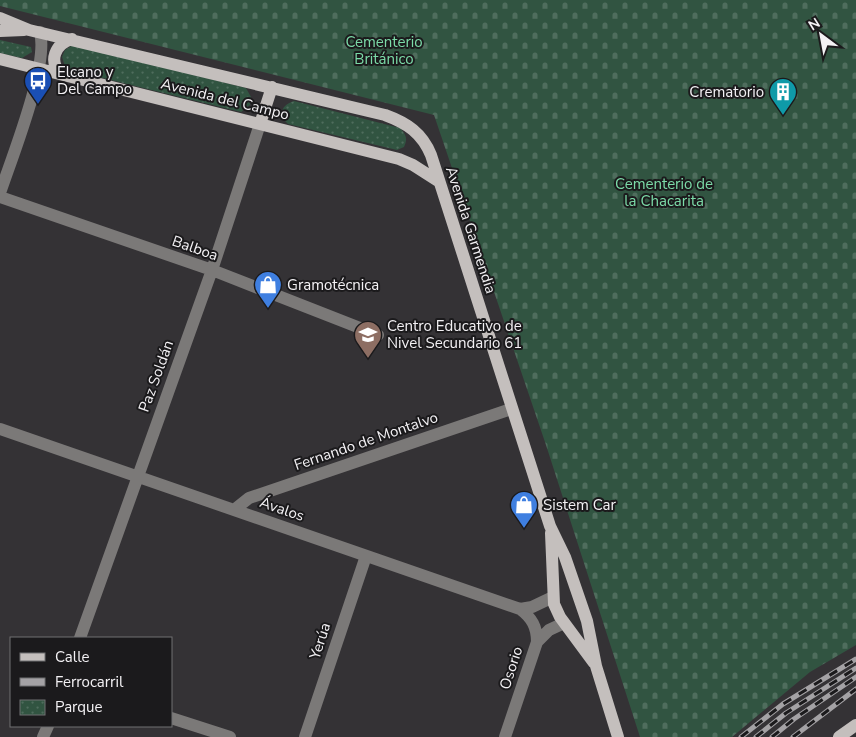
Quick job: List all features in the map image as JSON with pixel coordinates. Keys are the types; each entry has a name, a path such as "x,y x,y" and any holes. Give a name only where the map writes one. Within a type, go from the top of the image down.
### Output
{"main road":[{"name":"Avenida del Campo","path":"0,18 34,31 272,86 398,119 410,126 426,144"},
{"name":"Avenida del Campo","path":"0,31 34,31"},
{"path":"61,74 55,65 55,53 61,44 72,39"},
{"name":"Avenida del Campo","path":"0,59 399,159 413,165 438,181"},
{"path":"260,124 272,86"},
{"name":"Avenida Garmendia","path":"426,144 550,526 562,551 582,607 592,639 596,666 618,737"},
{"name":"Avenida Garmendia","path":"550,526 553,597 557,611 596,666"},
{"path":"553,597 564,589 577,592"},
{"path":"564,623 575,617 582,607"},
{"path":"840,737 856,725"}],"street":[{"path":"0,193 40,70 42,46 34,31"},
{"name":"Paz Soldán","path":"80,637 136,477 212,270 260,124"},
{"name":"Balboa","path":"0,197 212,270 378,335"},
{"name":"Fernando de Montalvo","path":"234,510 249,498 511,409"},
{"name":"Ávalos","path":"0,429 520,609"},
{"name":"Yerúa","path":"305,737 366,556"},
{"path":"520,609 532,607 553,597"},
{"path":"520,609 529,616 534,624 537,642"},
{"name":"Osorio","path":"505,737 537,642 549,630 564,623"},
{"path":"172,718 230,737"}],"green space":[{"name":"Cementerio de la Chacarita","path":"0,0 856,0 856,645 810,672 732,737 640,737 546,445 434,115 0,6"},
{"path":"0,40 31,47 32,52 22,58 0,53"},
{"path":"73,45 246,88 251,97 250,105 241,112 66,69 62,57 65,50"},
{"path":"294,101 400,128 406,137 404,147 397,150 288,124 283,117 282,111 286,105"}],"railway":[{"path":"741,737 783,704 856,659"},
{"path":"756,737 786,713 856,668"},
{"path":"772,737 794,719 856,677"},
{"path":"793,737 856,689"}],"place":[{"name":"Elcano y Del Campo","path":"38,105"},
{"name":"Crematorio","path":"783,116"},
{"name":"Gramotécnica","path":"268,309"},
{"name":"Centro Educativo de Nivel Secundario 61","path":"368,359"},
{"name":"Sistem Car","path":"524,529"}],"park label":[{"name":"Cementerio Británico","path":"384,50"}]}
